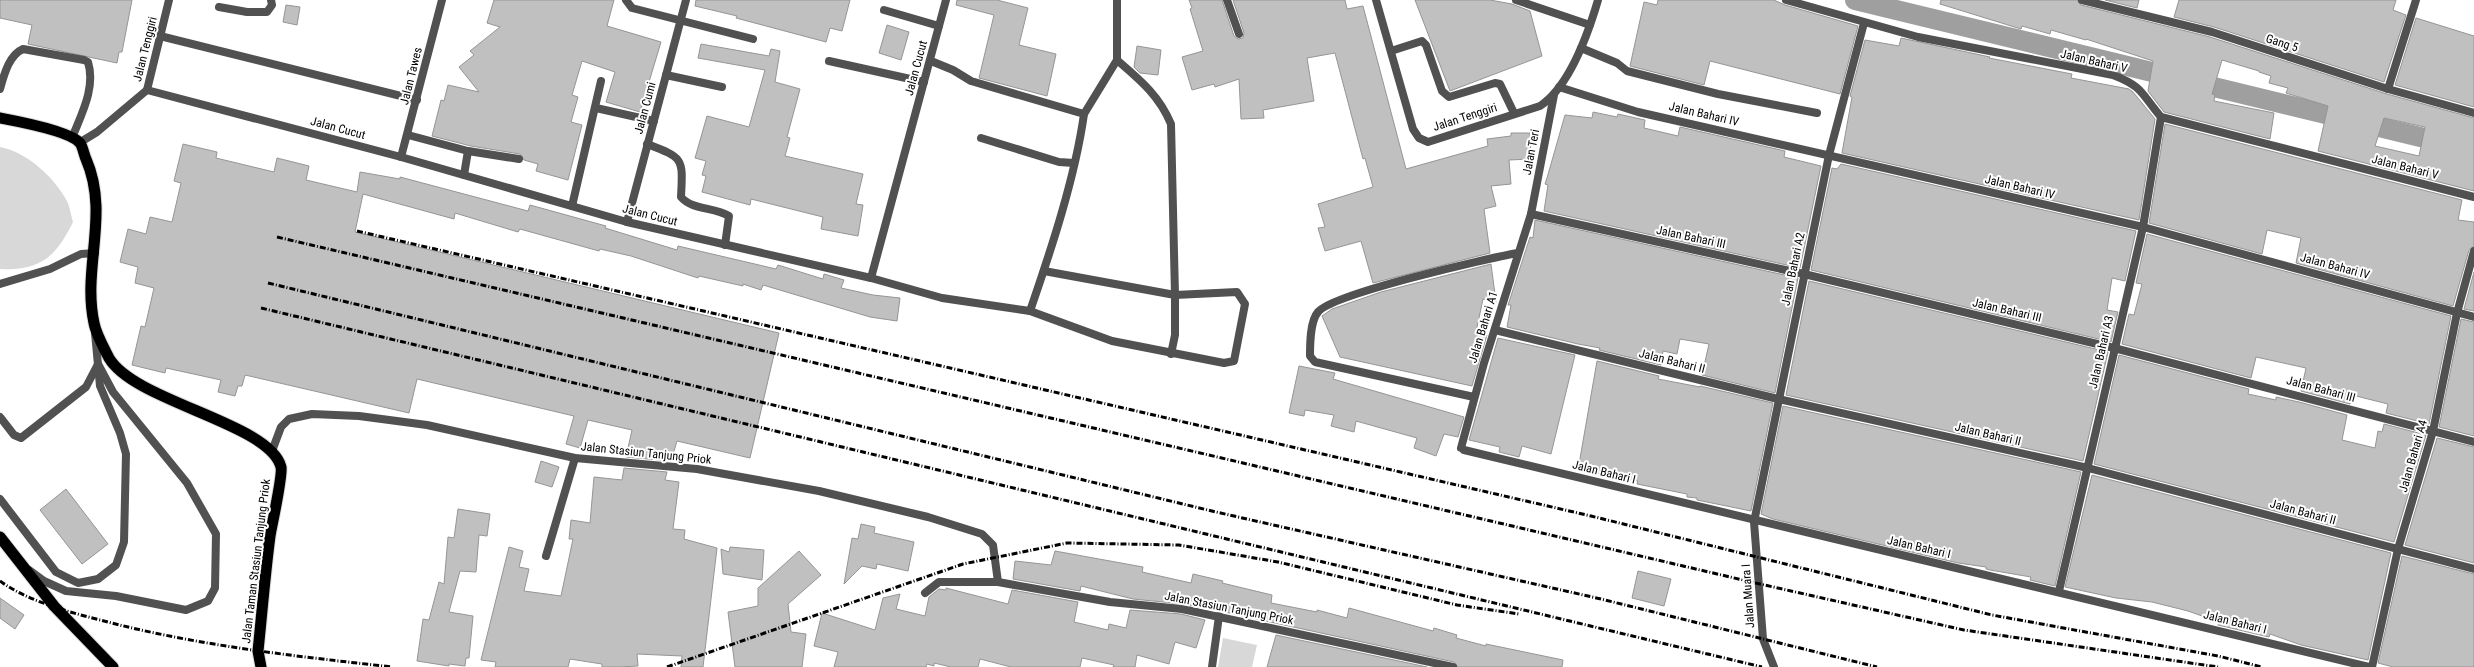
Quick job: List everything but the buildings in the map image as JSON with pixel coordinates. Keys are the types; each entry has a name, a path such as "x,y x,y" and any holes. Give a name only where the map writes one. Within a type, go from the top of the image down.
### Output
{"highway":[{"path":"0,118 35,125 76,140"},
{"name":"Jalan Taman Stasiun Tanjung Priok","path":"76,140 93,176 97,205 92,287 94,323 110,359 123,374 254,438 272,451 281,467 270,536 258,651 261,667"},
{"path":"0,537 54,606 113,667"}],"street":[{"name":"Jalan Tenggiri","path":"76,140 97,132 147,90 169,0"},
{"path":"219,7 247,12 267,12 272,5 271,0"},
{"name":"Jalan Tawes","path":"401,157 408,135 442,0"},
{"path":"626,0 632,8 680,19 753,39"},
{"name":"Jalan Cumi","path":"627,222 686,0"},
{"name":"Jalan Cucut","path":"147,90 401,157 627,222 871,278 931,61 946,0"},
{"path":"1030,311 1044,271 1074,163 1084,114 1117,60 1117,0"},
{"path":"1227,0 1239,34"},
{"name":"Jalan Tenggiri","path":"1376,0 1413,129 1419,138 1428,142 1514,113 1540,106 1554,95 1581,48 1598,0"},
{"path":"1516,0 1590,25"},
{"name":"Jalan Bahari V","path":"1786,0 1918,37 2113,75 2128,81 2142,91 2151,105 2161,116 2474,197"},
{"name":"Gang 5","path":"2082,0 2212,32 2388,89 2474,113"},
{"path":"2388,89 2416,0"},
{"path":"884,10 939,26"},
{"name":"Jalan Bahari A2","path":"1754,522 1829,155 1864,23"},
{"path":"160,36 417,100"},
{"path":"1391,51 1422,41 1426,45 1442,91 1449,97 1495,83 1500,84 1514,113"},
{"path":"0,89 4,75 16,52 23,48 88,62 90,69 88,99 76,140"},
{"path":"1581,48 1617,63 1627,71 1718,94 1817,113"},
{"path":"1117,60 1154,92 1164,107 1171,124 1175,295 1175,335 1171,354"},
{"path":"829,61 924,82"},
{"path":"931,61 953,70 971,81 1084,114"},
{"path":"666,75 722,87"},
{"path":"572,206 596,108 601,81"},
{"name":"Jalan Bahari IV","path":"1559,87 1638,112 2143,227 2474,317"},
{"name":"Jalan Teri","path":"1531,214 1554,95"},
{"path":"596,108 654,121"},
{"name":"Jalan Bahari A3","path":"2059,591 2143,227 2161,116"},
{"path":"408,135 468,151 519,159"},
{"path":"981,138 1059,162 1074,163"},
{"path":"648,144 678,158 682,166 681,197 687,204 721,211 729,216 725,245"},
{"path":"464,175 468,151"},
{"name":"Jalan Bahari A1","path":"1462,449 1474,396 1531,214"},
{"name":"Jalan Bahari III","path":"1531,214 1804,274 2114,348 2474,442"},
{"name":"Jalan Bahari A4","path":"2371,667 2398,549 2433,431 2457,312 2474,251"},
{"path":"0,284 50,269 82,254 95,253"},
{"path":"1474,396 1315,362 1310,356 1310,349 1315,318 1318,311 1322,308 1366,292 1422,275 1518,253"},
{"path":"871,278 942,298 1030,311 1112,341 1171,354 1224,363 1234,361 1245,304 1237,292 1175,295 1044,271"},
{"path":"0,499 56,572 78,583 98,579 116,565 124,542 126,454 120,433 102,396 94,323"},
{"name":"Jalan Bahari II","path":"1494,330 1778,399 2088,468 2474,569"},
{"path":"0,417 14,435 21,438 86,387 98,364"},
{"path":"9,548 31,571 44,581 66,591 116,596 186,610 208,601 215,588 216,534 187,483 113,392 98,364"},
{"name":"Jalan Stasiun Tanjung Priok","path":"272,451 281,427 289,419 312,414 360,416 427,425 575,458 697,469 819,491 928,517 982,534 993,545 998,582"},
{"name":"Jalan Bahari I","path":"1462,449 1754,522 2059,591 2371,667"},
{"path":"546,556 575,458"},
{"name":"Jalan Muara I","path":"1754,522 1763,639 1774,667"},
{"name":"Jalan Stasiun Tanjung Priok","path":"924,593 939,582 998,582 1110,602 1182,608 1453,667"},
{"path":"1212,667 1219,616"}],"shaded area":[{"path":"0,147 20,154 30,160 55,183 67,201 73,222 67,234 53,253 36,264 14,269 0,269"},
{"path":"1223,638 1257,645 1252,667 1218,667"}],"waterway":[{"path":"1855,0 2474,150"}],"railway":[{"path":"357,231 1591,516 1992,615 2218,656 2262,667"},
{"path":"277,237 1760,584 1964,630 2218,667"},
{"path":"268,283 1216,512 1601,599 1877,667"},
{"path":"261,308 1762,667"},
{"path":"667,667 963,564 1067,543 1179,545 1278,562 1457,605 1519,614"},
{"path":"0,581 23,595 50,606 140,630 211,644 319,659 392,667"}]}
